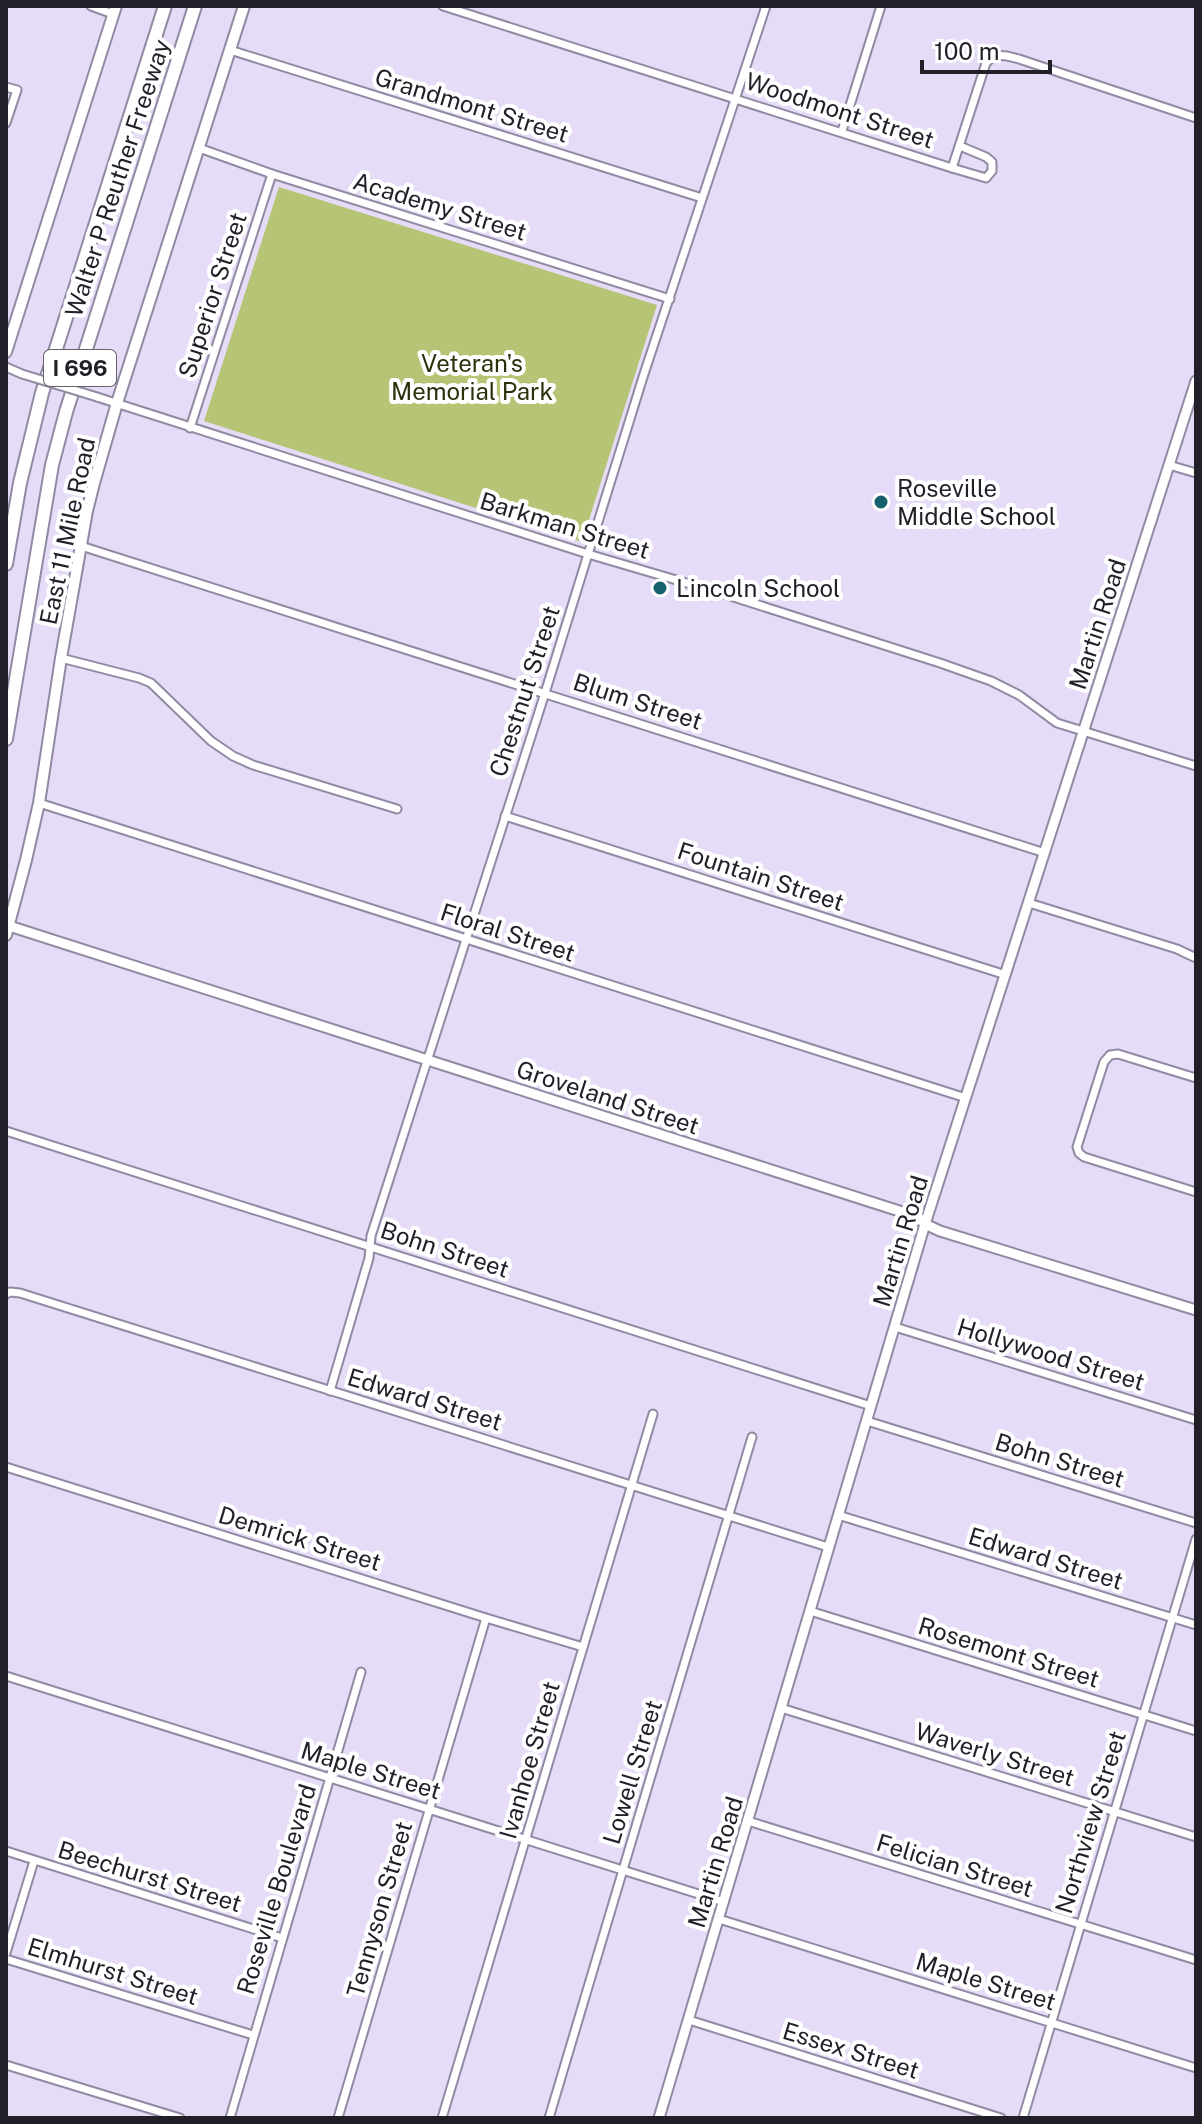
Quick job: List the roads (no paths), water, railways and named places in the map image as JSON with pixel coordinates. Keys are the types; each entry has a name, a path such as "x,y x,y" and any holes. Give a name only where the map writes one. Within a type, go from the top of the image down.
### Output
{"highway":[{"name":"Walter P Reuther Freeway","path":"6,564 34,422 165,6"},
{"name":"Walter P Reuther Freeway","path":"6,739 52,465 195,6"}],"main road":[{"name":"East 11 Mile Road","path":"7,928 39,803 90,497 244,6"},
{"path":"6,352 114,10"}],"street":[{"path":"91,6 114,10"},
{"name":"Woodmont Street","path":"443,6 952,168 986,63 999,55 1196,118"},
{"name":"Chestnut Street","path":"330,1391 369,1258 371,1236 643,377 766,6"},
{"path":"842,131 881,6"},
{"name":"Grandmont Street","path":"230,50 702,198"},
{"path":"6,87 17,90 6,123"},
{"path":"952,168 986,178 992,171 992,162 986,157 960,146"},
{"name":"Academy Street","path":"199,148 272,174 670,299"},
{"name":"Superior Street","path":"190,428 272,174"},
{"path":"6,314 18,317"},
{"name":"Barkman Street","path":"6,367 991,681 1019,695 1057,723 1196,766"},
{"name":"Martin Road","path":"660,2118 925,1224 1196,381"},
{"path":"1169,465 1196,473"},
{"name":"Blum Street","path":"81,546 1045,853"},
{"path":"61,658 151,683 211,741 253,765 397,809"},
{"name":"Floral Street","path":"39,803 966,1098"},
{"name":"Fountain Street","path":"505,816 1006,975"},
{"path":"1029,903 1165,944 1196,958"},
{"name":"Groveland Street","path":"7,928 903,1212 918,1217 940,1231 1196,1310"},
{"path":"1196,1078 1118,1054 1110,1055 1104,1062 1078,1143 1079,1153 1084,1157 1196,1192"},
{"name":"Bohn Street","path":"6,1131 871,1406"},
{"name":"Edward Street","path":"8,1293 20,1293 828,1547"},
{"name":"Hollywood Street","path":"895,1327 1196,1420"},
{"name":"Ivanhoe Street","path":"442,2118 653,1414"},
{"name":"Bohn Street","path":"867,1421 1196,1523"},
{"name":"Lowell Street","path":"549,2118 752,1437"},
{"name":"Demrick Street","path":"6,1467 583,1647"},
{"name":"Edward Street","path":"838,1515 1196,1625"},
{"name":"Northview Street","path":"1023,2118 1196,1539"},
{"name":"Rosemont Street","path":"810,1611 1196,1731"},
{"name":"Tennyson Street","path":"338,2118 486,1618"},
{"name":"Roseville Boulevard","path":"230,2118 361,1672"},
{"name":"Maple Street","path":"6,1676 724,1902"},
{"name":"Waverly Street","path":"781,1708 1196,1837"},
{"name":"Felician Street","path":"748,1821 1196,1960"},
{"name":"Beechurst Street","path":"6,1851 282,1938"},
{"path":"6,1953 34,1861"},
{"name":"Maple Street","path":"719,1919 1196,2068"},
{"name":"Elmhurst Street","path":"6,1959 253,2035"},
{"name":"Essex Street","path":"689,2020 1001,2118"},
{"path":"6,2065 180,2118"}],"place":[{"name":"Roseville Middle School","path":"881,502"},
{"name":"Lincoln School","path":"660,588"}],"park label":[{"name":"Veteran's Memorial Park","path":"472,377"}]}
